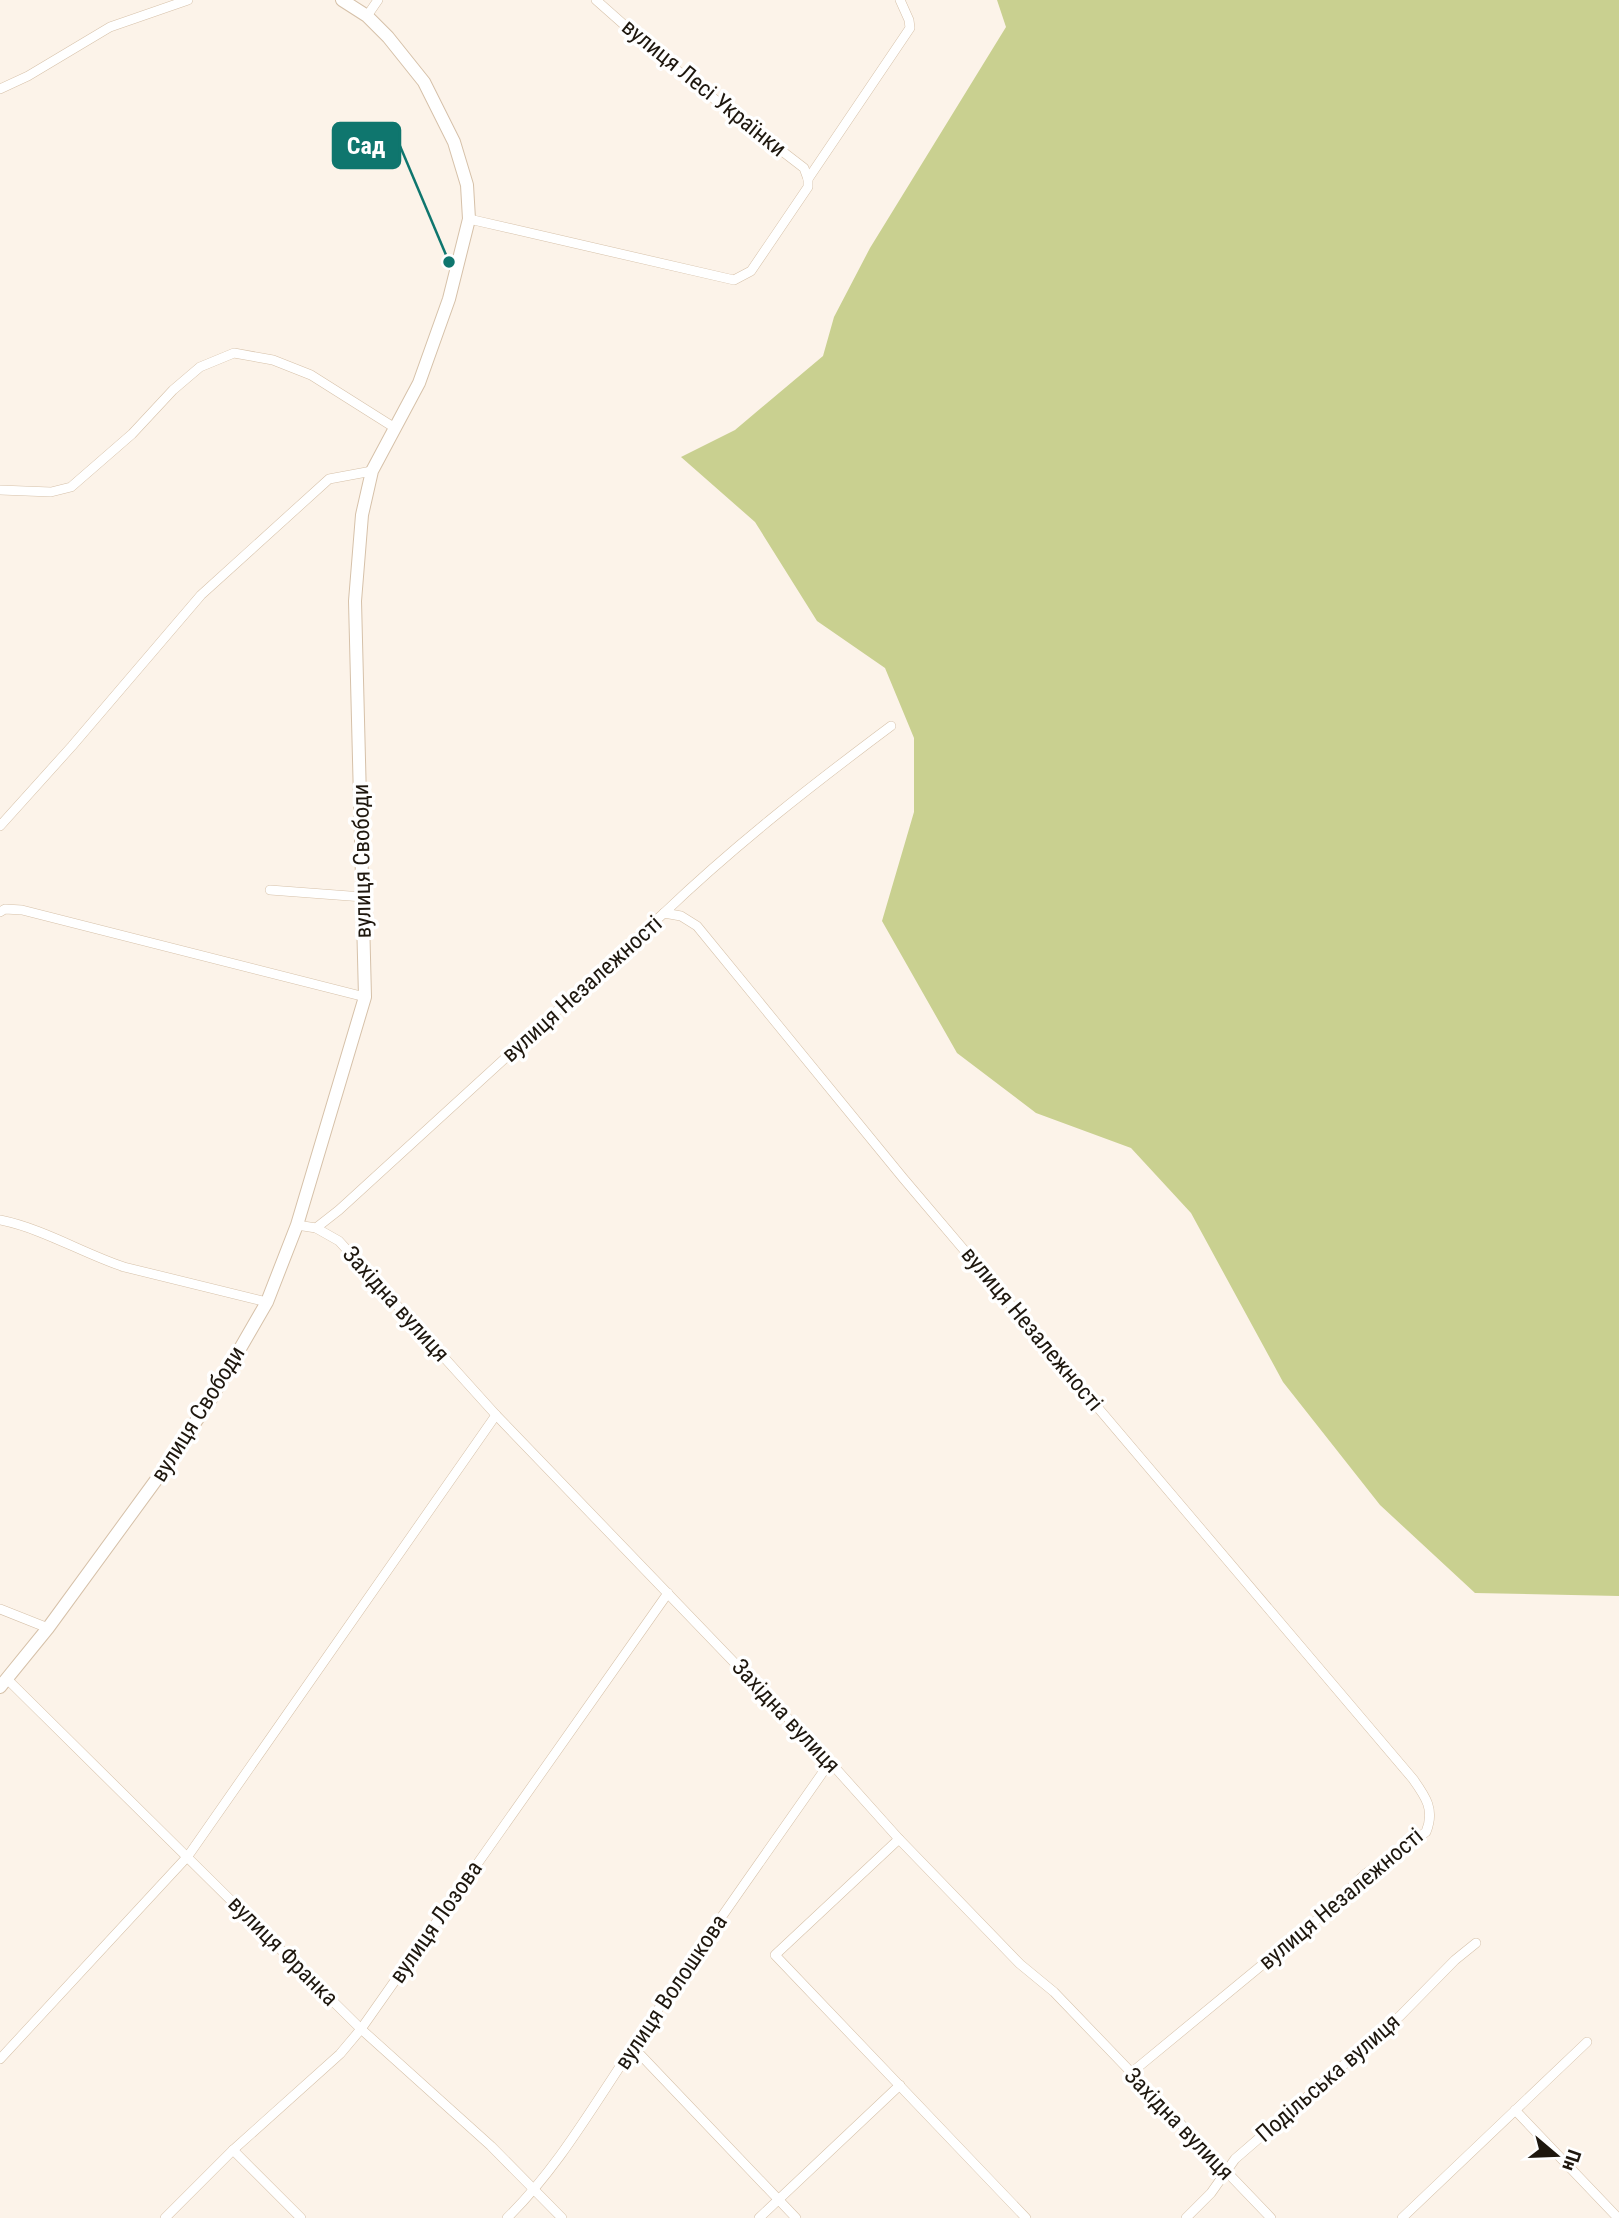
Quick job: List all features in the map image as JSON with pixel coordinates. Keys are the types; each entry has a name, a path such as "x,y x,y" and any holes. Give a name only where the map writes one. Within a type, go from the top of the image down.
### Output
{"street":[{"path":"0,89 28,76 110,27 188,0"},
{"name":"вулиця Свободи","path":"4,1683 48,1628 204,1410 267,1302 297,1225 365,997 355,601 362,516 372,471 419,383 449,299 469,219 467,185 454,142 424,82 388,37 367,16 342,0"},
{"path":"367,16 378,0"},
{"name":"вулиця Лесі Українки","path":"596,0 665,61 804,168 808,179"},
{"path":"469,219 734,280 751,271 808,187 808,179 910,28 900,0"},
{"path":"0,490 51,492 71,487 132,435 173,390 200,368 234,353 273,360 311,375 395,428"},
{"path":"0,826 72,747 201,595 329,479 372,471"},
{"path":"664,913 705,874 797,797 891,726"},
{"path":"270,890 363,897"},
{"path":"0,912 5,909 22,910 365,997"},
{"name":"вулиця Незалежності","path":"316,1228 664,913 689,920 707,938 823,1082 851,1111 935,1215 1413,1779 1428,1802 1430,1821 1426,1832 1365,1874 1325,1913 1131,2073"},
{"path":"0,1220 46,1234 103,1260 267,1302"},
{"name":"Західна вулиця","path":"297,1225 316,1228 339,1241 496,1415 830,1762 899,1839 1020,1964 1054,1992 1271,2218"},
{"path":"0,2059 188,1856 496,1415"},
{"name":"вулиця Лозова","path":"165,2218 233,2150 321,2073 361,2029 668,1593"},
{"path":"0,1609 48,1628"},
{"name":"вулиця Франка","path":"4,1683 188,1856 361,2029 491,2146 562,2218"},
{"name":"вулиця Волошкова","path":"508,2218 535,2190 558,2160 830,1762"},
{"path":"899,1839 775,1955 1026,2218"},
{"name":"Подільська вулиця","path":"1186,2218 1211,2193 1224,2171 1235,2160 1400,2016 1455,1960 1476,1943"},
{"path":"1402,2218 1587,2042"},
{"path":"633,2047 796,2218"},
{"path":"759,2218 900,2085"},
{"path":"1515,2110 1618,2218"},
{"path":"233,2150 301,2218"}],"green space":[{"path":"997,0 1619,0 1619,1596 1475,1593 1380,1505 1283,1382 1191,1213 1131,1148 1036,1113 957,1053 882,921 914,812 914,738 885,668 817,621 755,522 681,457 735,430 823,356 834,317 870,248 1006,27"}],"place":[{"name":"Сад","path":"449,262"}]}
